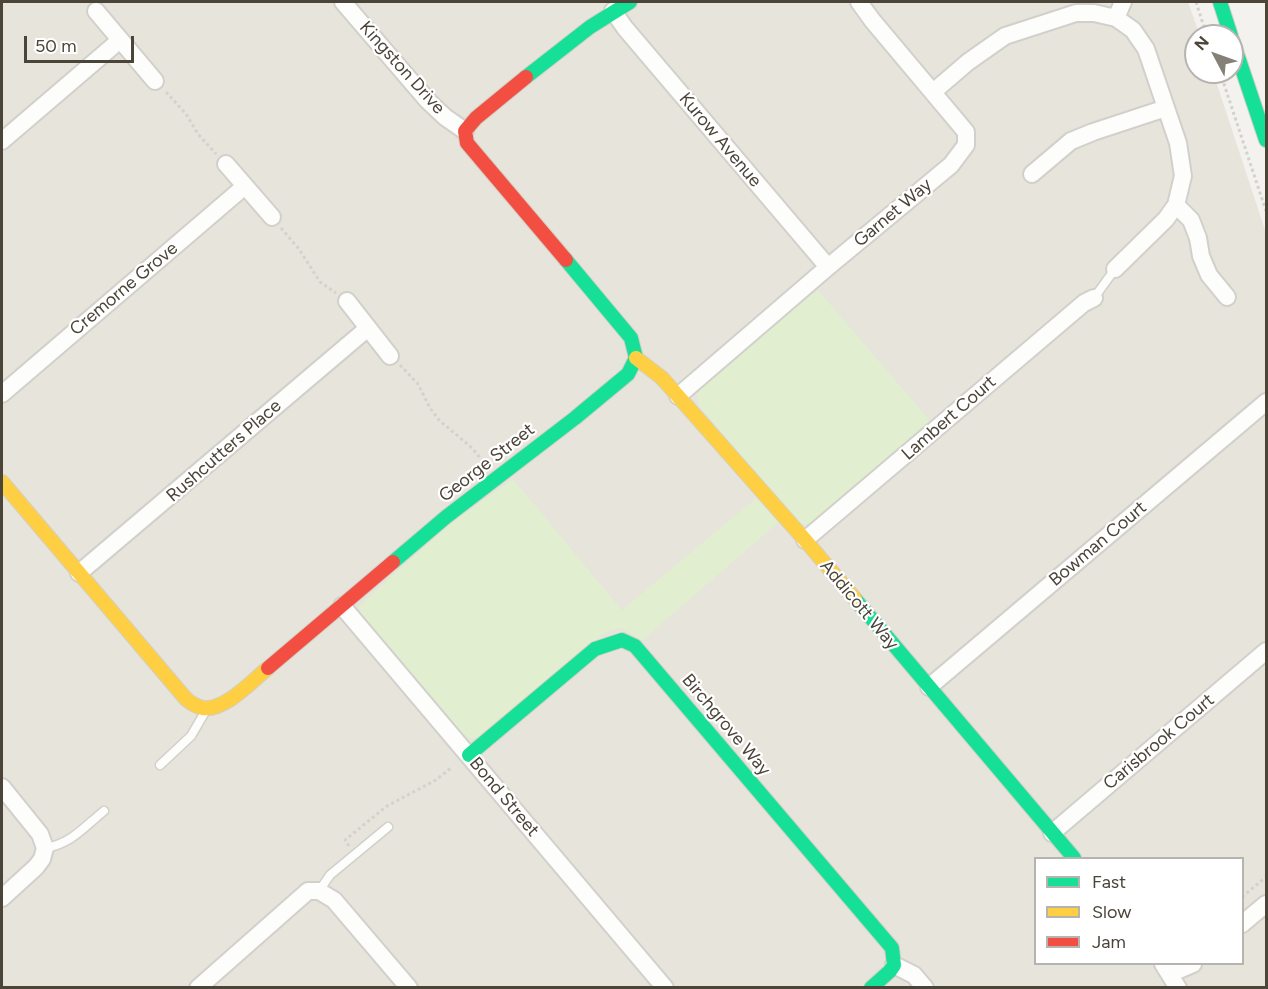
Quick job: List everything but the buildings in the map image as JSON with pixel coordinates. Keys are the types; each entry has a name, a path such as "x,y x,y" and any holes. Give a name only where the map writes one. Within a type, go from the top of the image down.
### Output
{"street":[{"name":"Kingston Drive","path":"343,2 428,101 465,131"},
{"path":"630,2 613,11 572,41 476,118 465,131 467,143 631,338 636,358"},
{"name":"Garnet Way","path":"678,396 951,165 966,145 966,132 859,2"},
{"path":"1116,18 1122,2"},
{"path":"1220,2 1227,24"},
{"path":"1227,2 1230,24"},
{"path":"96,11 155,81"},
{"name":"Kurow Avenue","path":"613,11 828,267"},
{"path":"933,92 968,62 1005,36 1076,13 1094,13 1116,18 1133,30 1146,48 1178,143 1183,176 1176,205 1166,219 1114,269"},
{"path":"2,141 120,40"},
{"path":"1244,75 1266,140"},
{"path":"1032,174 1071,141 1166,108"},
{"path":"226,164 272,217"},
{"name":"Cremorne Grove","path":"2,393 245,186"},
{"path":"1176,205 1191,220 1209,275 1227,297"},
{"name":"Lambert Court","path":"805,540 1084,303 1094,298"},
{"path":"347,301 390,356"},
{"name":"Rushcutters Place","path":"79,573 368,328"},
{"name":"Addicott Way","path":"636,358 662,378 805,540 1073,857"},
{"name":"George Street","path":"206,709 223,705 235,696 446,517 628,374 636,358"},
{"name":"Bowman Court","path":"929,687 1266,402"},
{"path":"2,482 186,699 199,708 206,709"},
{"name":"Bond Street","path":"342,606 665,987"},
{"name":"Birchgrove Way","path":"469,756 595,649 622,640 635,646 892,948 894,965"},
{"name":"Carisbrook Court","path":"1052,832 1266,651"},
{"path":"2,787 40,834 45,848 42,859 36,867 2,898"},
{"path":"198,987 308,891 319,891 334,900 409,987"},
{"path":"1244,922 1266,904"},
{"path":"871,987 894,965 914,975 925,987"},
{"path":"1164,965 1179,970 1189,965"},
{"path":"1164,965 1178,987"}],"lane":[{"path":"1094,298 1114,269"},
{"path":"160,765 191,736 206,709"},
{"path":"45,848 70,840 104,811"},
{"path":"319,891 330,876 388,827"}],"path":[{"path":"1196,2 1203,24"},
{"path":"155,81 186,114 198,134 226,164"},
{"path":"1224,84 1266,211"},
{"path":"272,217 298,249 320,282 347,301"},
{"path":"390,356 418,384 439,420 472,448 485,464"},
{"path":"355,855 345,840 387,806 436,780 452,767"},
{"path":"1244,895 1266,876"}],"shaded area":[{"path":"2,2 1188,2 1196,24 1184,24 1184,84 1217,84 1266,233 1266,987 2,988"}],"green space":[{"path":"817,289 932,423 816,524 801,525 698,405 698,393 705,384"},
{"path":"513,479 622,610 756,498 779,522 638,644 621,628 606,632 483,736 472,739 460,734 361,620 359,606 449,524"}],"traffic: fast":[{"path":"526,77 590,27 630,2"},
{"path":"1220,2 1227,24"},
{"path":"1244,75 1266,140"},
{"path":"393,562 446,517 575,418 628,374 636,358 631,338 566,260"},
{"path":"855,599 1073,857"},
{"path":"469,755 595,649 622,640 635,646 892,948 894,965 871,988"}],"traffic: slow":[{"path":"636,358 662,378 855,599"},
{"path":"2,482 190,702 203,708 220,705 238,694 268,668"}],"traffic: jam":[{"path":"526,77 476,118 465,131 467,143 566,260"},
{"path":"268,668 393,562"}]}
